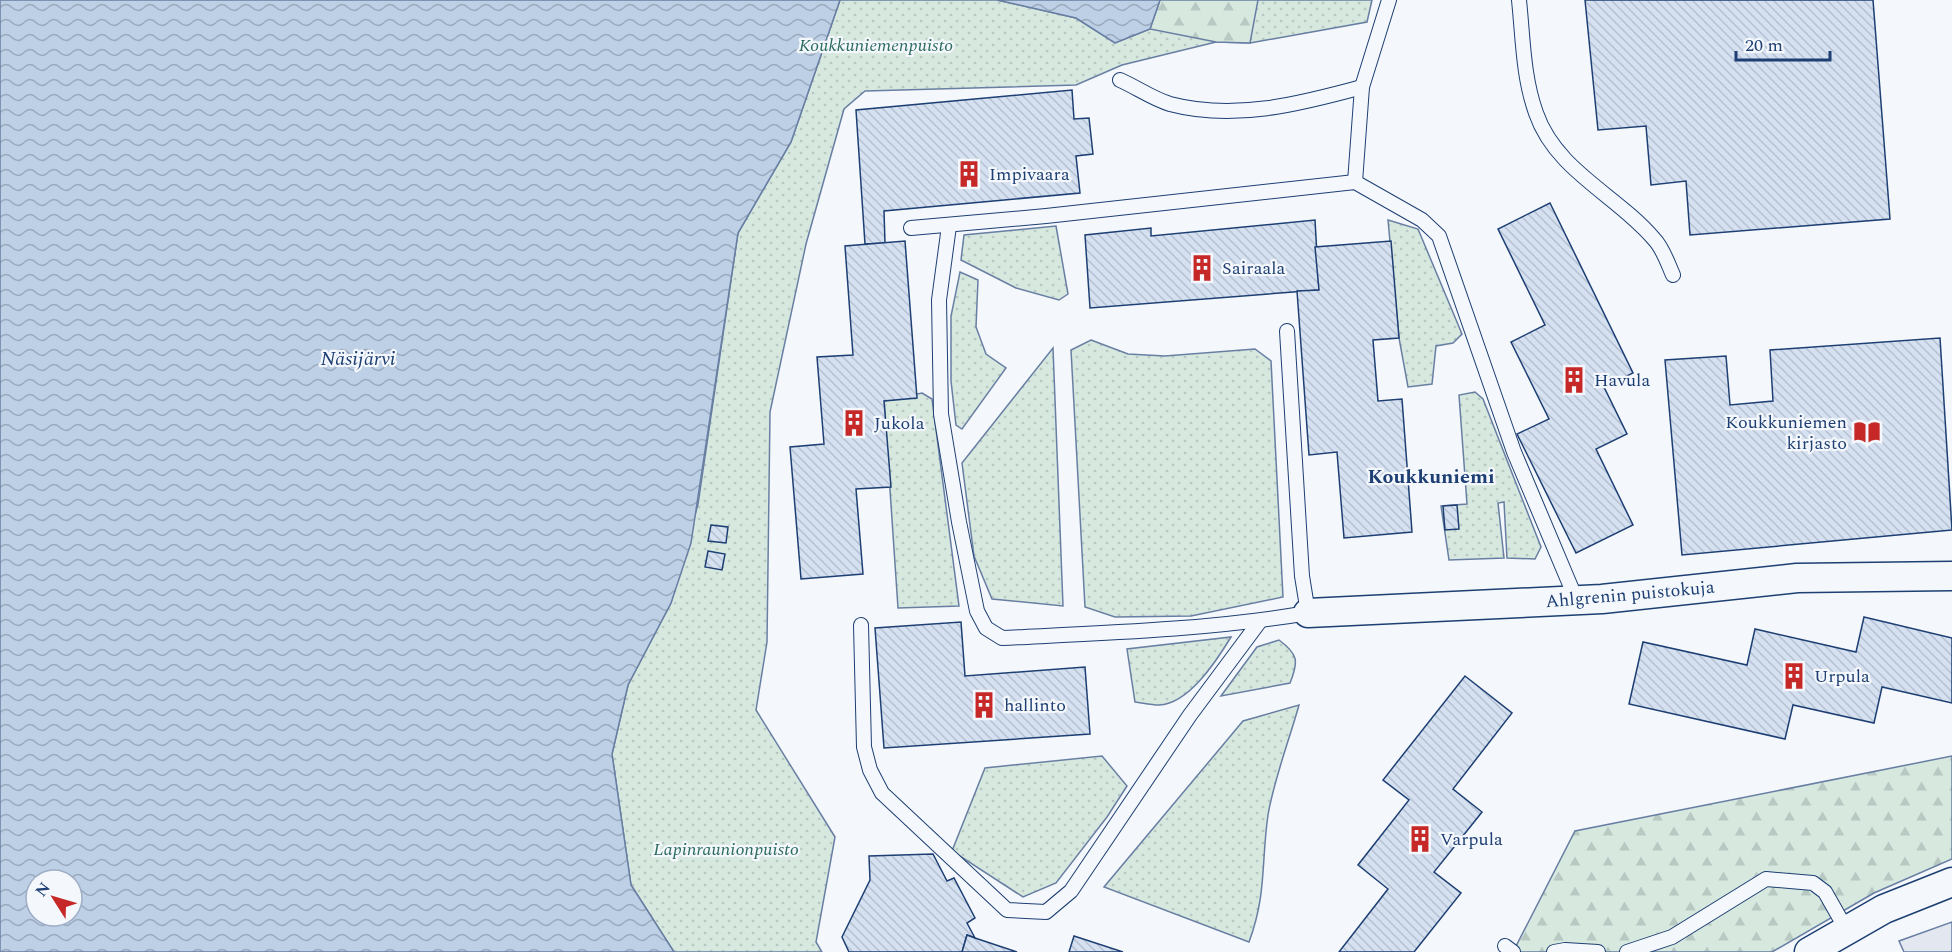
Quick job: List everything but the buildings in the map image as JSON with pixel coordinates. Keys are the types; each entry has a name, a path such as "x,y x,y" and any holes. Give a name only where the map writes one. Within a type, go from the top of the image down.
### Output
{"street":[{"name":"Ahlgrenin puistokuja","path":"1308,614 1602,599 1797,578 1952,576"},
{"path":"1809,952 1884,909 1952,882"}],"lane":[{"path":"1355,182 1362,87 1389,0"},
{"path":"1519,0 1524,62 1536,114 1553,146 1582,177 1637,221 1656,240 1673,275"},
{"path":"1120,80 1169,104 1226,111 1298,104 1362,87"},
{"path":"911,228 949,226 1355,182 1422,219 1439,236 1514,452 1576,599"},
{"path":"949,226 939,300 941,414 977,611 986,628 1002,638 1179,629 1308,614 1302,576 1287,332"},
{"path":"861,625 864,747 870,770 882,793 1007,910 1046,912 1071,891 1190,715 1260,621"},
{"path":"1627,952 1672,937 1766,879 1813,883 1825,892 1846,929"},
{"path":"1554,952 1565,950 1598,952"}],"green space":[{"path":"840,0 997,0 1076,18 1115,43 1150,29 1160,0 1372,0 1367,22 1250,43 1216,42 1122,65 1076,85 865,91 844,109 806,244 770,412 767,642 756,710 835,837 816,942 822,952 674,952 631,885 612,754 628,685 671,603 698,504 738,233 791,142"},
{"path":"1160,0 1258,0 1250,43 1216,42 1150,29"},
{"path":"1388,220 1418,229 1462,334 1453,343 1436,346 1432,384 1408,387 1399,338"},
{"path":"1056,226 1068,294 1059,300 1016,288 961,260 964,235"},
{"path":"960,272 978,280 976,327 986,354 1006,368 962,429 956,425 951,381 951,316"},
{"path":"1091,340 1128,354 1165,356 1255,349 1271,361 1283,597 1191,616 1115,617 1085,607 1071,350"},
{"path":"1053,348 1063,606 992,599 974,556 962,463"},
{"path":"1475,392 1483,399 1541,547 1535,559 1507,558 1504,502 1498,503 1504,558 1449,560 1441,506 1467,504 1459,395"},
{"path":"922,393 932,399 959,606 898,608 884,401"},
{"path":"1231,637 1201,679 1181,697 1170,703 1159,705 1135,702 1127,649"},
{"path":"1279,640 1290,650 1295,659 1295,669 1290,683 1221,696 1257,647"},
{"path":"1299,705 1268,815 1259,908 1249,942 1104,887 1243,721"},
{"path":"1102,756 1127,786 1107,817 1056,883 1023,897 952,851 985,768"},
{"path":"1952,756 1952,859 1874,893 1772,952 1513,952 1575,831"}],"shaded area":[{"path":"1952,922 1952,952 1904,952 1899,941"}],"water":[{"name":"Näsijärvi","path":"0,0 840,0 791,142 738,233 691,543 671,603 628,685 612,754 631,885 674,952 0,952"},
{"path":"997,0 1160,0 1150,29 1115,43 1076,18"}],"place":[{"name":"Impivaara","path":"969,174"},
{"name":"Sairaala","path":"1202,268"},
{"name":"Havula","path":"1574,380"},
{"name":"Jukola","path":"854,423"},
{"name":"Koukkuniemen kirjasto","path":"1867,432"},
{"name":"Urpula","path":"1794,676"},
{"name":"hallinto","path":"984,705"},
{"name":"Varpula","path":"1420,839"}],"district":[{"name":"Koukkuniemi","path":"1431,476"}],"park label":[{"name":"Koukkuniemenpuisto","path":"876,45"},
{"name":"Lapinraunionpuisto","path":"726,849"}]}
